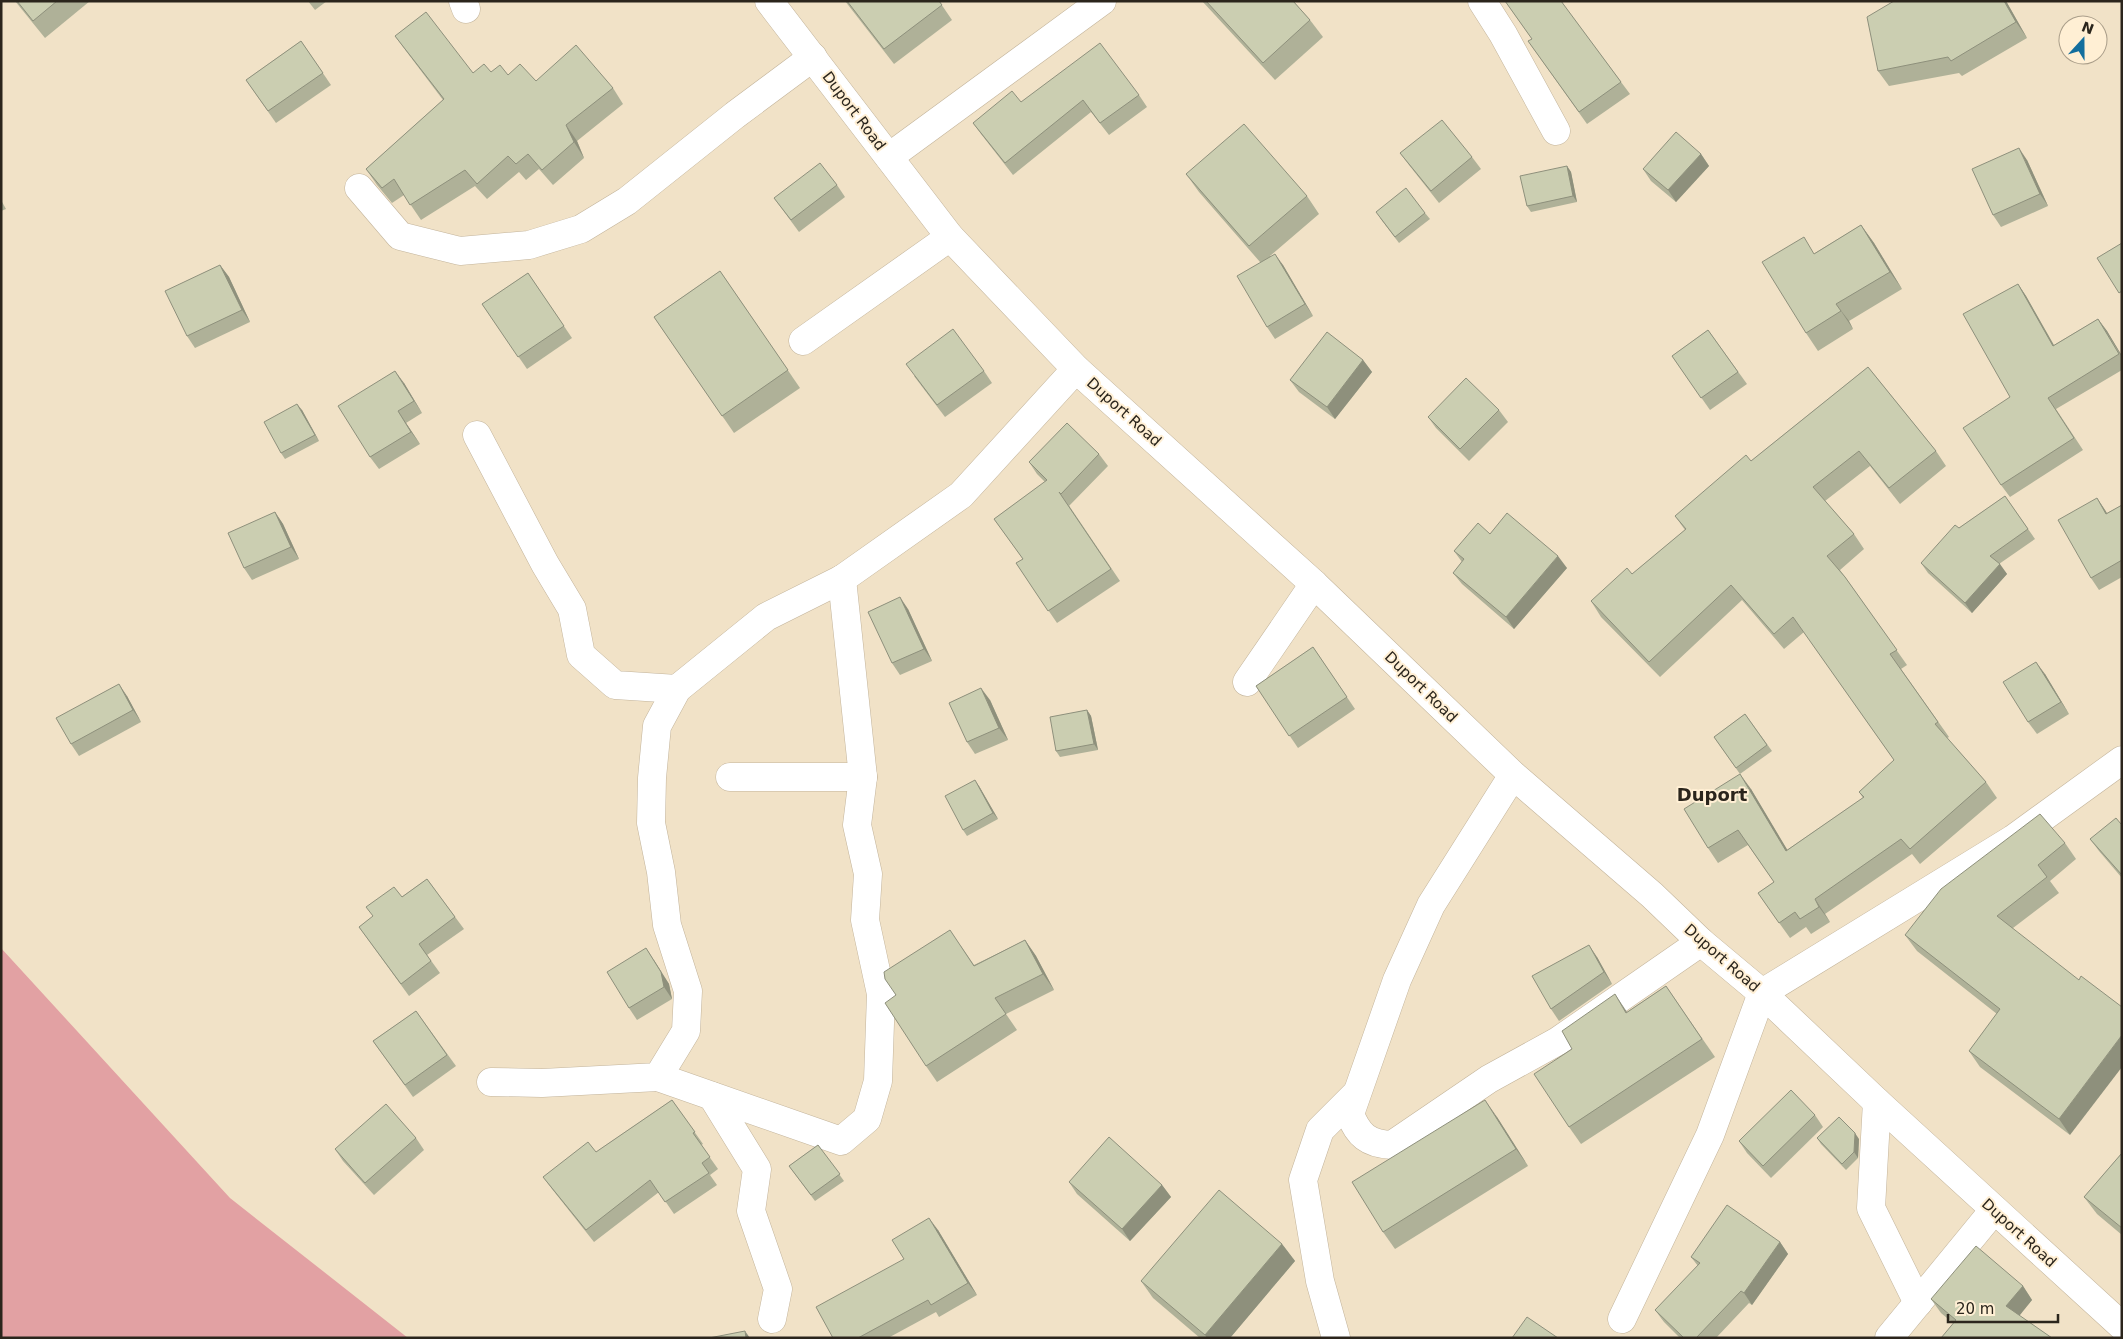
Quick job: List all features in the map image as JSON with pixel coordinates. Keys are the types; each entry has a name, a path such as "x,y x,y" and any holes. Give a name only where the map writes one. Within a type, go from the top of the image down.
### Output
{"street":[{"name":"Duport Road","path":"769,1 950,237 1076,369 1314,584 1513,775 1652,895 1701,942 1762,993 1994,1210 2118,1316"},
{"path":"889,157 1102,1"},
{"path":"1482,1 1503,34 1556,131"},
{"path":"359,188 400,236 460,251 529,245 581,229 627,201 735,114 813,58"},
{"path":"803,341 950,237"},
{"path":"658,1077 686,1031 688,991 667,925 661,872 651,823 652,778 657,726 677,690 766,617 842,579 961,495 1076,369"},
{"path":"476,435 545,564 572,609 581,655 615,685 677,690"},
{"path":"491,1082 542,1083 658,1077 841,1141 867,1119 878,1081 881,994 865,920 868,874 857,825 862,776 842,579"},
{"path":"1248,682 1314,584"},
{"path":"1622,1319 1710,1135 1762,993 2013,839 2122,760"},
{"path":"1513,775 1431,905 1397,980 1355,1095 1350,1114 1356,1130 1376,1144 1392,1145 1489,1079 1558,1042 1701,942"},
{"path":"730,777 862,776"},
{"path":"1336,1338 1320,1281 1303,1180 1320,1130 1355,1095"},
{"path":"712,1096 757,1168 750,1211 778,1289 772,1319"},
{"path":"1877,1102 1871,1208 1918,1303"},
{"path":"1889,1338 1994,1210"}],"shaded area":[{"path":"1,948 230,1198 408,1338 1,1338"}],"building":[{"path":"17,1 57,1 33,21"},
{"path":"847,1 939,1 942,5 884,49"},
{"path":"1206,1 1293,1 1310,20 1263,63"},
{"path":"1505,1 1561,1 1621,82 1579,112 1528,41 1532,39"},
{"path":"1894,1 2004,1 2016,22 1951,61 1948,57 1878,71 1867,17"},
{"path":"426,12 473,73 484,64 491,72 500,65 508,75 520,64 536,81 576,45 613,88 566,125 574,142 542,170 528,154 516,164 508,156 477,184 465,170 410,205 394,179 382,188 366,169 444,99 395,36"},
{"path":"301,41 323,73 268,111 246,80"},
{"path":"1100,43 1139,95 1100,123 1083,100 1005,163 973,123 1012,91 1021,102"},
{"path":"1442,120 1472,157 1431,191 1400,153"},
{"path":"1244,124 1307,196 1249,246 1186,174"},
{"path":"1676,132 1701,154 1668,190 1643,169"},
{"path":"2019,148 2040,194 1993,215 1972,169"},
{"path":"820,163 837,185 791,220 774,198"},
{"path":"1567,166 1573,196 1527,206 1520,176"},
{"path":"1406,188 1425,213 1395,237 1376,212"},
{"path":"1861,225 1890,272 1836,304 1841,311 1806,333 1762,262 1804,237 1814,254"},
{"path":"2122,243 2122,291 2119,293 2097,258"},
{"path":"1275,254 1305,304 1267,327 1237,276"},
{"path":"220,265 242,310 187,336 165,291"},
{"path":"720,271 788,370 722,416 654,317"},
{"path":"528,273 564,326 518,357 482,304"},
{"path":"2018,284 2053,346 2098,319 2119,354 2048,398 2074,438 2001,485 1963,428 2010,397 1963,314"},
{"path":"953,329 984,371 937,405 906,364"},
{"path":"1708,330 1738,372 1701,398 1672,356"},
{"path":"1327,332 1363,360 1327,407 1290,380"},
{"path":"1868,367 1936,451 1889,488 1859,451 1813,487 1854,534 1827,556 1845,577 1897,650 1890,654 1938,722 1935,724 1986,782 1910,849 1901,839 1815,899 1819,907 1800,919 1795,912 1779,923 1758,893 1774,882 1738,830 1708,848 1684,809 1740,774 1786,851 1864,797 1859,792 1894,760 1793,617 1774,634 1731,585 1649,662 1591,601 1627,568 1632,574 1686,529 1675,516 1746,455 1751,461"},
{"path":"395,371 414,401 398,411 411,432 370,457 338,406"},
{"path":"1466,378 1499,410 1460,449 1428,417"},
{"path":"297,404 315,435 281,453 264,422"},
{"path":"1067,423 1099,454 1061,494 1059,492 1111,569 1048,611 1016,563 1023,559 994,519 1047,480 1029,462"},
{"path":"2005,496 2028,529 1990,556 2000,564 1965,603 1921,563 1955,525 1959,528"},
{"path":"2097,498 2106,514 2122,505 2122,560 2091,578 2058,520"},
{"path":"275,512 291,547 244,568 228,533"},
{"path":"1507,513 1558,556 1506,617 1453,573 1464,559 1454,551 1478,523 1490,534"},
{"path":"900,597 924,649 892,663 868,612"},
{"path":"1313,647 1347,697 1289,736 1256,686"},
{"path":"2036,662 2061,702 2028,722 2003,682"},
{"path":"119,684 133,710 71,744 56,718"},
{"path":"981,688 999,728 967,742 949,703"},
{"path":"1087,710 1094,744 1056,751 1050,717"},
{"path":"1745,714 1767,745 1736,768 1714,737"},
{"path":"975,780 993,813 963,830 945,796"},
{"path":"2040,814 2065,843 2038,865 2047,877 1997,916 2079,980 2081,976 2122,1007 2122,1035 2059,1119 1969,1051 2000,1009 1905,935 1941,889"},
{"path":"2116,818 2122,824 2122,875 2090,839"},
{"path":"427,879 455,917 419,944 431,961 401,984 359,927 373,916 366,907 394,887 402,897"},
{"path":"950,930 974,966 1025,940 1043,974 995,998 1006,1014 926,1066 885,1003 896,995 885,979 884,972"},
{"path":"1589,945 1604,972 1551,1009 1532,976"},
{"path":"646,948 661,972 664,987 629,1008 607,972"},
{"path":"1666,986 1702,1039 1569,1127 1534,1074 1572,1049 1562,1031 1615,994 1626,1013"},
{"path":"416,1011 447,1055 405,1085 373,1041"},
{"path":"1791,1090 1815,1115 1763,1166 1739,1141"},
{"path":"672,1100 710,1157 702,1163 709,1173 665,1202 650,1180 586,1230 543,1177 588,1142 596,1152"},
{"path":"1485,1100 1516,1149 1383,1232 1352,1182"},
{"path":"386,1104 416,1138 365,1183 335,1149"},
{"path":"1839,1117 1855,1133 1854,1152 1842,1164 1817,1138"},
{"path":"1109,1137 1162,1185 1122,1229 1069,1182"},
{"path":"818,1145 840,1174 811,1195 789,1166"},
{"path":"2122,1153 2122,1228 2084,1197"},
{"path":"1219,1190 1282,1244 1205,1335 1141,1281"},
{"path":"1727,1205 1780,1242 1744,1293 1741,1291 1696,1338 1684,1338 1655,1310 1700,1263 1691,1257"},
{"path":"929,1218 968,1283 931,1305 928,1300 858,1338 833,1338 816,1307 904,1259 892,1240"},
{"path":"1976,1246 2023,1286 2006,1306 2052,1338 1941,1338 1956,1320 1931,1299"},
{"path":"1527,1317 1558,1338 1512,1338"},
{"path":"745,1331 746,1338 709,1338"}],"district":[{"name":"Duport","path":"1712,795"}]}
